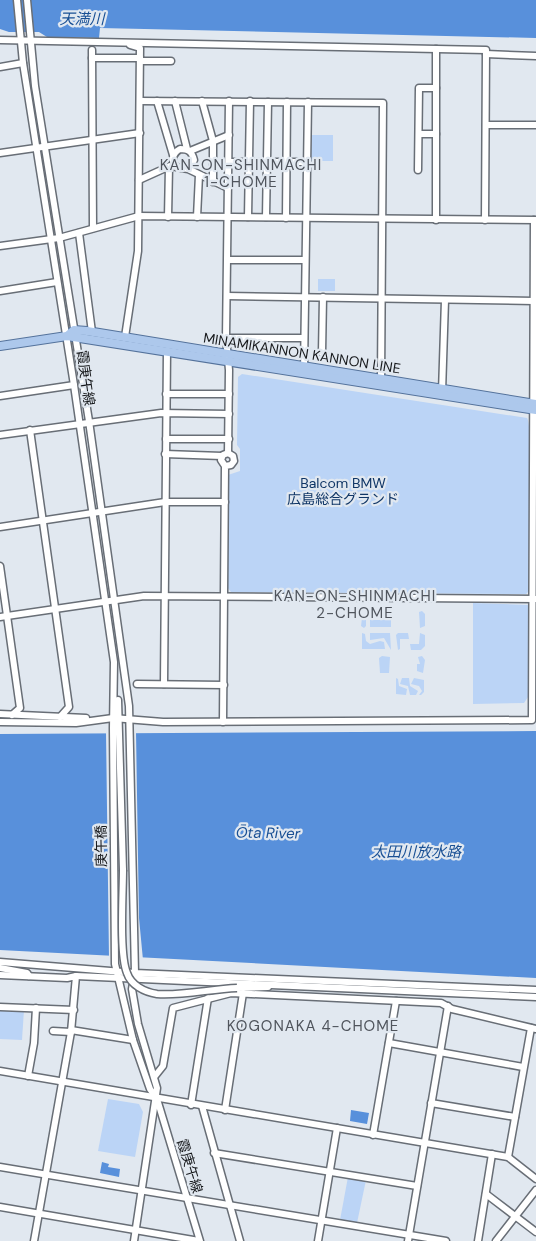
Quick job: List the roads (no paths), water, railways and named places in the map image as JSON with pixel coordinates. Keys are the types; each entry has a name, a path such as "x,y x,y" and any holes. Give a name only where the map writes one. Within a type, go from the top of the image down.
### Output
{"main road":[{"name":"MINAMIKANNON KANNON LINE","path":"75,334 92,332 228,358 535,407"},
{"name":"MINAMIKANNON KANNON LINE","path":"75,334 168,351 228,358"},
{"path":"0,346 75,334"}],"street":[{"name":"霞庚午線","path":"17,0 23,63 67,336 106,602 114,662 116,718"},
{"path":"27,0 30,40 44,148 89,421 130,718 134,963 132,989 138,1024 155,1076 156,1099 134,1241"},
{"path":"0,40 486,50 485,220"},
{"path":"118,42 140,48 138,251 125,338"},
{"path":"436,49 436,220"},
{"path":"93,228 92,54 140,60 171,61"},
{"path":"486,54 536,56"},
{"path":"0,67 23,63"},
{"path":"418,170 419,88 436,88"},
{"path":"140,100 383,102 381,382"},
{"path":"157,101 173,155 168,217"},
{"path":"175,101 189,150 194,160 188,169"},
{"path":"202,101 213,141 212,182"},
{"path":"226,466 221,462 229,440 226,338 229,101"},
{"path":"248,217 250,101"},
{"path":"266,218 268,102"},
{"path":"286,218 287,102"},
{"path":"304,370 308,102"},
{"path":"486,126 536,125"},
{"path":"0,153 140,133"},
{"path":"418,134 436,134"},
{"path":"173,155 180,149 189,150 229,135"},
{"path":"229,162 306,162"},
{"path":"139,180 171,166 180,170 188,169 228,188"},
{"path":"197,217 199,175"},
{"path":"0,246 59,238 139,216 535,220 534,720 163,722 116,718 76,723 0,722"},
{"path":"79,233 92,332"},
{"path":"228,260 305,260"},
{"path":"0,291 57,282"},
{"path":"227,296 534,301"},
{"path":"322,353 323,297"},
{"path":"442,392 445,300"},
{"path":"226,338 304,338"},
{"path":"164,684 165,454 168,351"},
{"path":"0,396 74,385"},
{"path":"166,394 229,394"},
{"path":"0,435 80,422 166,412 229,414"},
{"path":"30,430 69,707 60,717"},
{"path":"166,440 229,440"},
{"path":"165,454 232,456 234,461 231,465 226,466"},
{"path":"223,722 226,466"},
{"path":"0,527 165,502 225,502"},
{"path":"0,566 4,617 20,708 12,715"},
{"path":"4,617 115,600 164,595 534,599"},
{"path":"137,684 224,685"},
{"path":"0,714 94,720"},
{"path":"116,718 120,728 124,956 127,973 138,987 156,994 237,988 286,988 307,985"},
{"name":"庚午橋","path":"116,718 112,728 115,964 133,1040 150,1089 156,1099"},
{"path":"0,962 134,976 536,997"},
{"path":"0,968 26,973 29,977"},
{"path":"0,975 67,978 117,974"},
{"path":"34,1241 71,1031 76,976"},
{"path":"134,976 536,990"},
{"path":"155,1076 162,1066 172,1008 208,998 231,993 243,993 441,1003 452,1009 533,1028 523,1067 508,1157"},
{"path":"225,1110 243,993"},
{"path":"191,1104 208,998"},
{"path":"373,1135 396,1001"},
{"path":"408,1238 448,1006"},
{"path":"0,1007 74,1010"},
{"path":"28,1076 34,1043 36,1008"},
{"path":"53,1031 71,1031 133,1040"},
{"path":"389,1043 523,1067"},
{"path":"0,1071 156,1099 508,1157 536,1179"},
{"name":"霞庚午線","path":"156,1099 199,1241"},
{"path":"431,1103 515,1117"},
{"path":"202,1106 240,1241"},
{"path":"318,1241 337,1128"},
{"path":"214,1153 417,1186"},
{"path":"478,1241 492,1154"},
{"path":"0,1167 186,1196 322,1220 408,1238 446,1241"},
{"path":"496,1241 536,1190"},
{"path":"486,1194 536,1232"},
{"path":"0,1207 199,1241"}],"water":[{"name":"天満川","path":"0,0 536,0 536,38 100,28 99,38 47,37 39,32 9,32 0,29"},
{"name":"太田川放水路","path":"536,731 536,978 0,950 0,734"},
{"path":"351,1110 369,1113 367,1124 350,1121"},
{"path":"102,1162 109,1164 108,1167 120,1169 119,1177 100,1173"}],"district":[{"name":"KAN-ON-SHINMACHI 1-CHOME","path":"241,174"},
{"name":"KAN-ON-SHINMACHI 2-CHOME","path":"355,604"},
{"name":"KOGONAKA 4-CHOME","path":"313,1026"}],"park label":[{"name":"Balcom BMW 広島総合グランド","path":"343,492"}],"water label":[{"name":"Ōta River","path":"268,833"}]}
